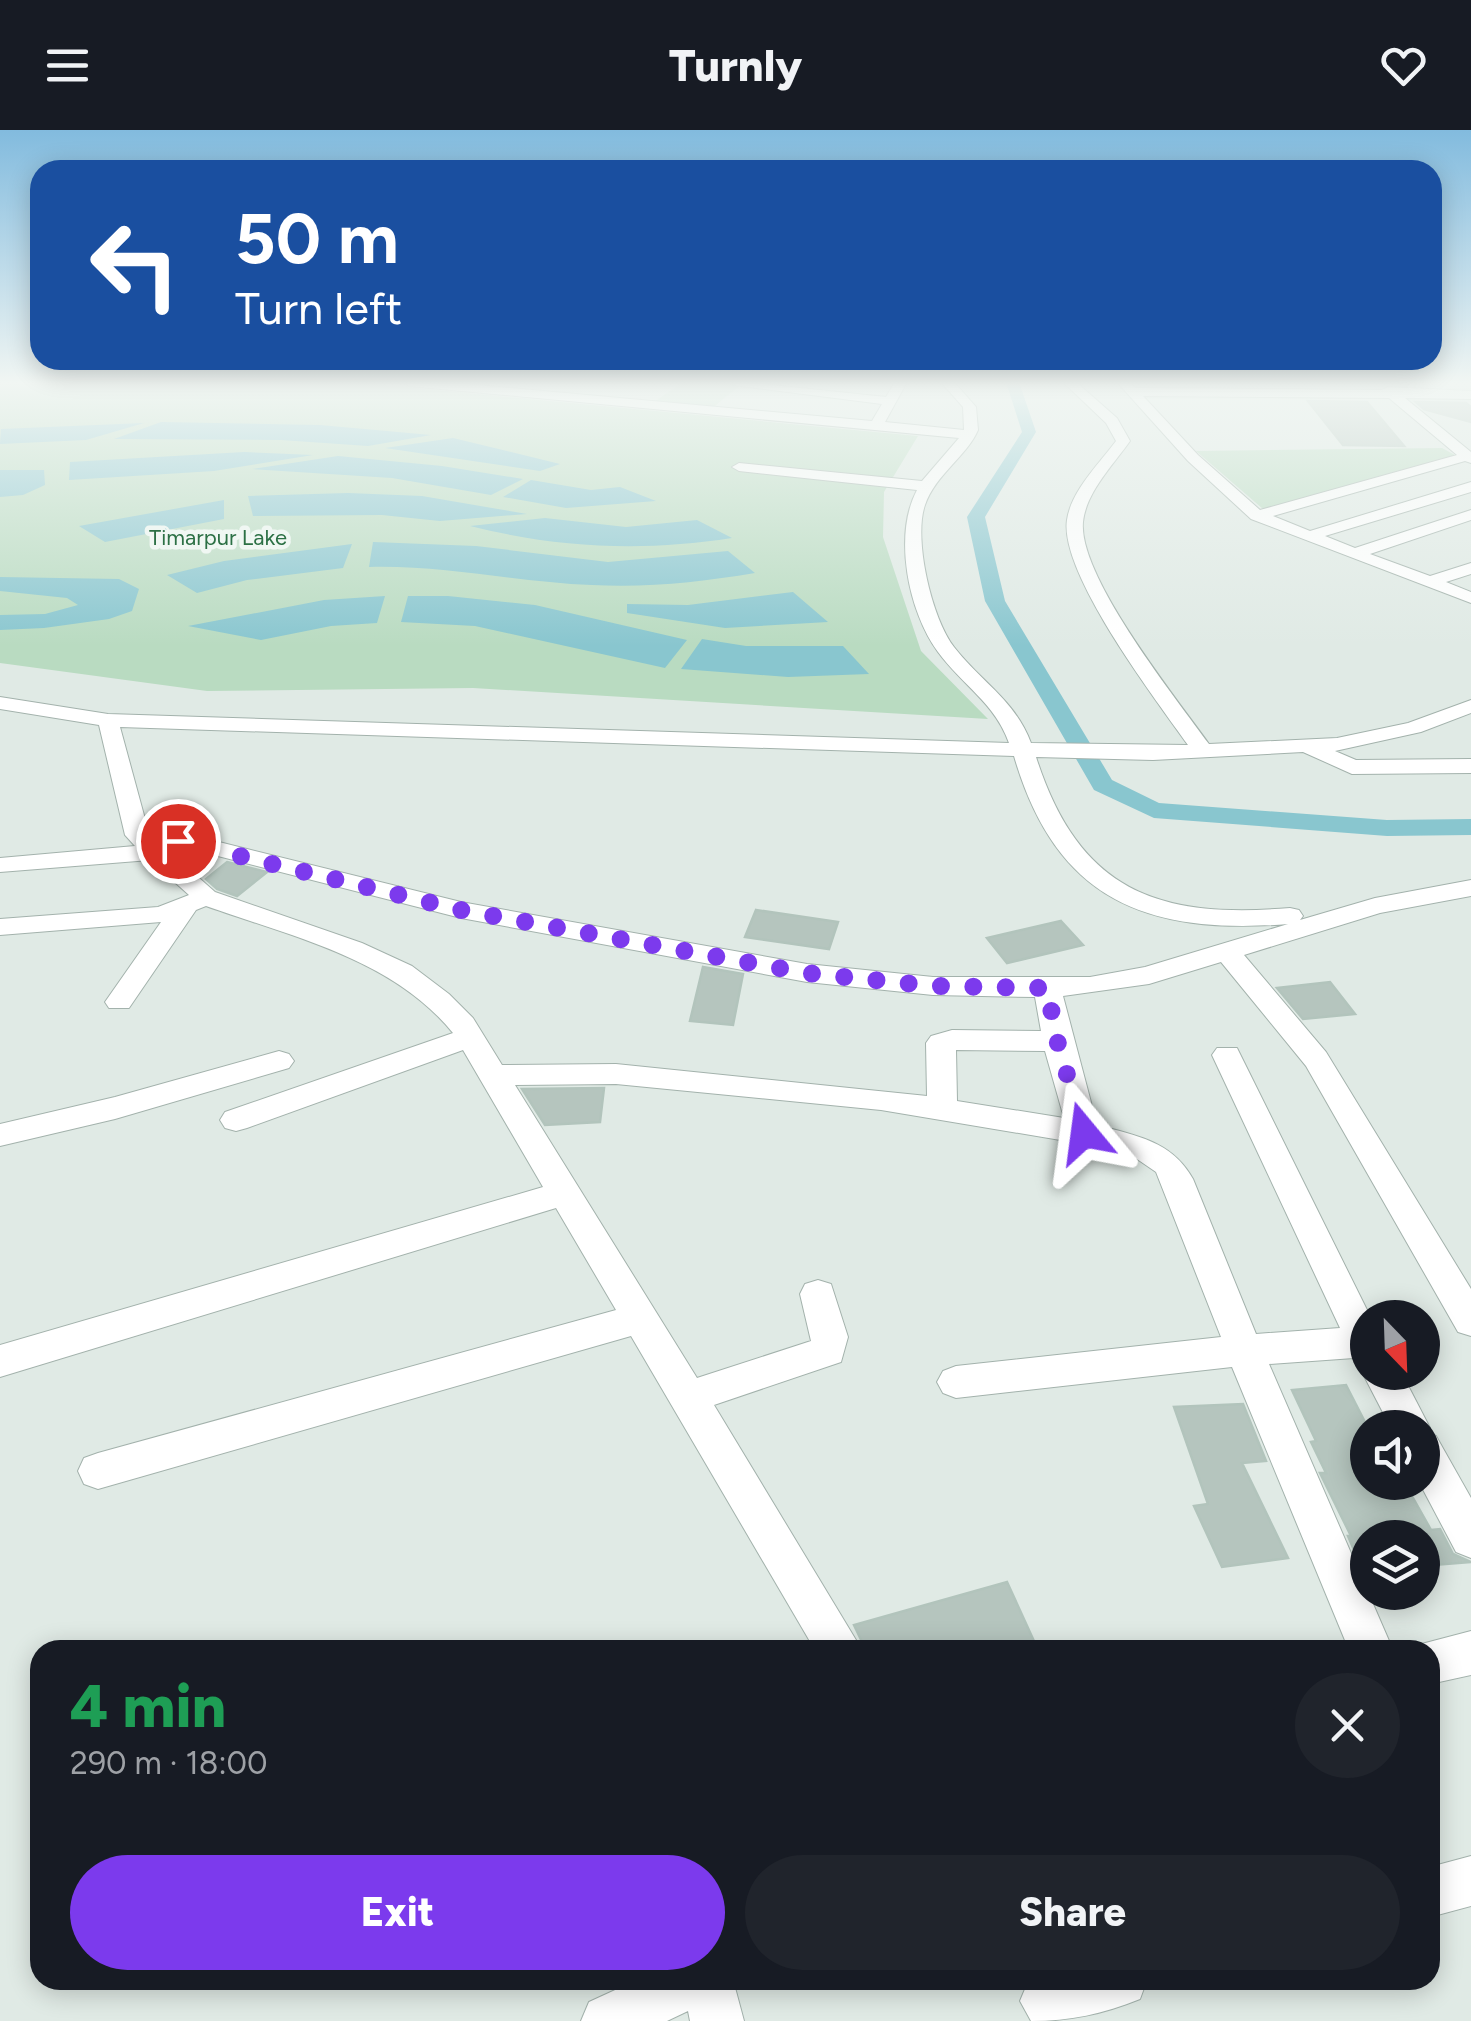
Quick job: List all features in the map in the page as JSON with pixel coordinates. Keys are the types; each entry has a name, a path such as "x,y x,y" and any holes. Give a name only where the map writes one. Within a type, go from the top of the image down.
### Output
{"street":[{"path":"771,470 926,486"},
{"path":"940,470 926,486 914,512 913,546 938,633 944,648 993,696 1026,741 1034,790 1062,841 1098,878 1144,905 1214,922 1342,916"},
{"path":"1102,470 1087,490 1073,524 1082,558 1113,620 1199,745"},
{"path":"1207,470 1257,516 1471,598"},
{"path":"1257,516 1423,470"},
{"path":"1309,536 1471,486"},
{"path":"1354,554 1471,516"},
{"path":"1430,582 1471,568"},
{"path":"0,703 108,720 913,748 1026,741 1307,746 1381,737 1471,706"},
{"path":"108,720 145,843 196,902"},
{"path":"1026,741 1056,751 1156,744"},
{"path":"1307,746 1352,767 1471,766"},
{"path":"0,865 145,843 212,848 461,910 806,973 934,986 1047,988 1090,986 1149,976 1342,916 1471,888"},
{"path":"120,1002 196,902"},
{"path":"0,927 142,916 196,902 353,950 402,972 439,1000 471,1036 638,1320 834,1640"},
{"path":"1226,950 1337,1091 1471,1321"},
{"path":"1047,988 1057,1040 1084,1133"},
{"path":"236,1120 471,1036"},
{"path":"942,1111 940,1047 946,1040 1057,1040"},
{"path":"1227,1056 1350,1311"},
{"path":"0,1135 132,1104 279,1061"},
{"path":"495,1076 616,1074 880,1100 1084,1133 1148,1151 1167,1164 1177,1179 1244,1350 1367,1640"},
{"path":"0,1361 564,1193"},
{"path":"687,1398 828,1352 830,1338 818,1294"},
{"path":"98,1471 638,1320"},
{"path":"956,1382 1244,1350 1350,1353"},
{"path":"1440,1482 1471,1538"},
{"path":"1440,1660 1471,1653"},
{"path":"1440,1889 1471,1880"},
{"path":"608,2021 675,1990"},
{"path":"710,1990 718,2021"},
{"path":"1047,2001 1086,1990"}],"green space":[{"name":"Timarpur Lake","path":"0,470 897,470 884,492 883,537 921,651 988,719 473,688 207,691 0,663"},
{"path":"1218,470 1401,470 1263,509"}],"water":[{"path":"0,470 44,470 45,485 23,495 0,497"},
{"path":"70,470 219,470 214,471 69,480"},
{"path":"271,470 468,470 523,479 491,495 392,478"},
{"path":"531,480 591,490 620,487 656,501 566,508 503,497"},
{"path":"248,496 422,496 527,514 440,521 382,515 253,516"},
{"path":"224,500 224,519 105,542 79,526"},
{"path":"545,518 626,527 697,520 732,538 600,546 470,526"},
{"path":"373,542 476,546 608,562 728,551 755,573 654,585 564,583 369,567"},
{"path":"352,544 343,568 247,580 197,593 167,575 224,561"},
{"path":"0,577 119,579 139,589 132,611 109,619 0,630 0,615 45,614 78,605 67,598 0,591"},
{"path":"793,592 828,622 725,628 627,613 627,604 688,605"},
{"path":"385,596 377,623 331,626 261,640 188,626 324,600"},
{"path":"408,596 535,605 687,640 665,668 475,626 401,622"},
{"path":"702,639 746,646 843,646 869,674 788,677 681,669"}],"building":[{"path":"227,862 267,872 237,896 217,889 206,879"},
{"path":"756,910 838,922 829,949 745,937"},
{"path":"1061,921 1083,945 1007,963 987,938"},
{"path":"703,967 743,974 733,1025 690,1021"},
{"path":"1330,982 1355,1014 1303,1019 1277,988"},
{"path":"604,1088 600,1122 545,1125 522,1089"},
{"path":"1346,1385 1359,1410 1350,1410 1350,1500 1414,1500 1425,1520 1350,1520 1350,1534 1320,1473 1326,1473 1311,1442 1316,1441 1292,1390"},
{"path":"1243,1404 1266,1461 1242,1463 1288,1558 1222,1567 1194,1506 1208,1504 1174,1407"},
{"path":"1440,1529 1453,1554 1471,1562 1440,1565"},
{"path":"1007,1582 1033,1640 861,1640 854,1625"}],"waterway":[{"path":"1005,470 976,517 995,601 1103,785 1154,810 1387,828 1471,827"}],"route":[{"path":"178,841 461,910 806,973 934,986 1047,988 1057,1040 1084,1133"}]}
